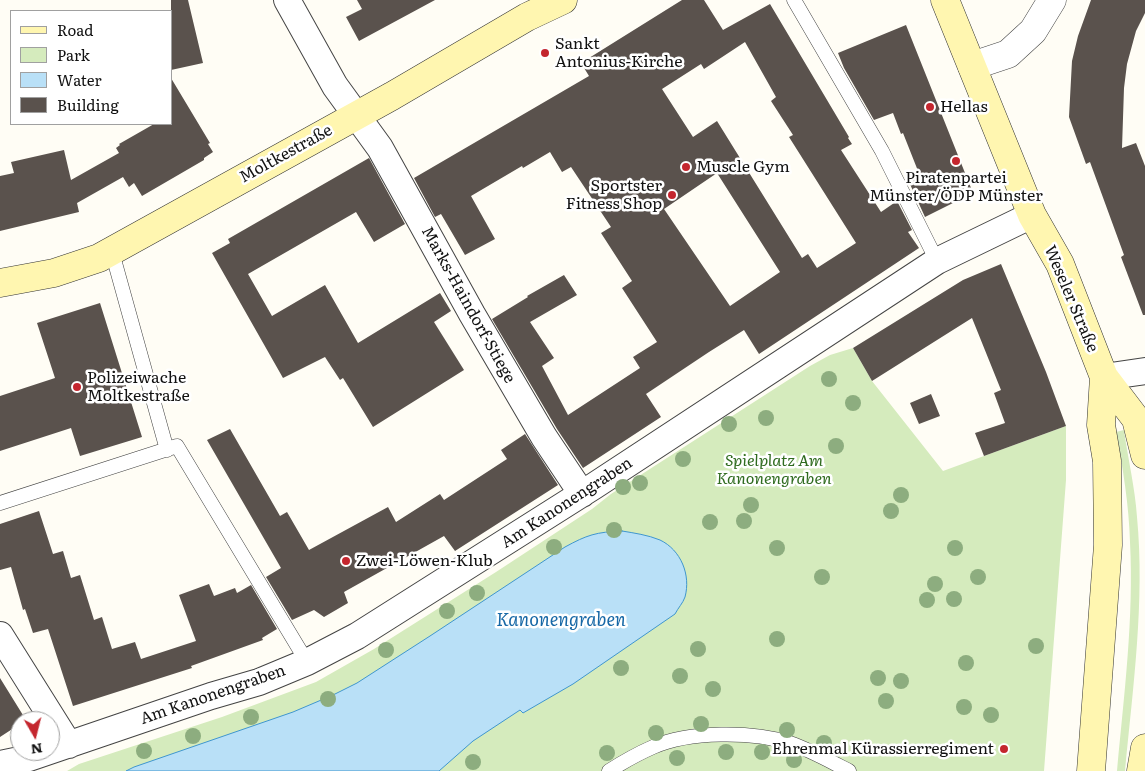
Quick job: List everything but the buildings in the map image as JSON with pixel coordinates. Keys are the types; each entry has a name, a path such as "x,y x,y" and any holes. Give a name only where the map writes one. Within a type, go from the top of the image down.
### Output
{"main road":[{"name":"Moltkestraße","path":"0,283 54,273 88,263 112,252 474,50 527,17 563,0"},
{"name":"Weseler Straße","path":"945,0 1032,215 1060,264 1104,377 1136,419 1145,455"},
{"name":"Weseler Straße","path":"1091,771 1108,545 1107,461 1101,425 1104,377"},
{"path":"1141,771 1145,748"}],"street":[{"name":"Marks-Haindorf-Stiege","path":"287,0 335,86 380,148 472,314 544,437 582,494"},
{"path":"972,66 1008,54 1033,31 1052,0"},
{"name":"Am Kanonengraben","path":"0,764 29,758 211,696 259,682 307,662 357,636 582,494 936,261 1032,215"},
{"path":"1104,377 1145,370"},
{"path":"0,635 69,745"}],"lane":[{"path":"794,0 882,152 936,261"},
{"path":"112,252 167,450"},
{"path":"0,503 177,446 307,662"},
{"path":"609,771 654,746 681,739 714,735 764,736 791,744 849,771"}],"green space":[{"name":"Spielplatz Am Kanonengraben","path":"853,348 872,381 943,471 1066,426 1066,480 1044,771 67,771 79,764 222,717 316,682 374,649 496,572 592,509 611,494 810,366 830,355"},
{"path":"1124,430 1136,506 1140,580 1137,644 1125,771 1117,771 1128,656 1131,599 1128,514 1116,432"}],"water":[{"name":"Kanonengraben","path":"622,531 646,535 660,540 674,550 679,557 687,580 687,589 684,599 675,614 573,684 523,713 520,710 473,741 439,771 126,771 293,712 333,695 357,683 565,547 592,535"}],"place":[{"name":"Sankt Antonius-Kirche","path":"545,53"},
{"name":"Hellas","path":"930,107"},
{"name":"Piratenpartei Münster/ÖDP Münster","path":"956,161"},
{"name":"Muscle Gym","path":"686,167"},
{"name":"Sportster Fitness Shop","path":"672,195"},
{"name":"Polizeiwache Moltkestraße","path":"77,387"},
{"name":"Zwei-Löwen-Klub","path":"346,561"},
{"name":"Ehrenmal Kürassierregiment","path":"1004,749"}]}
